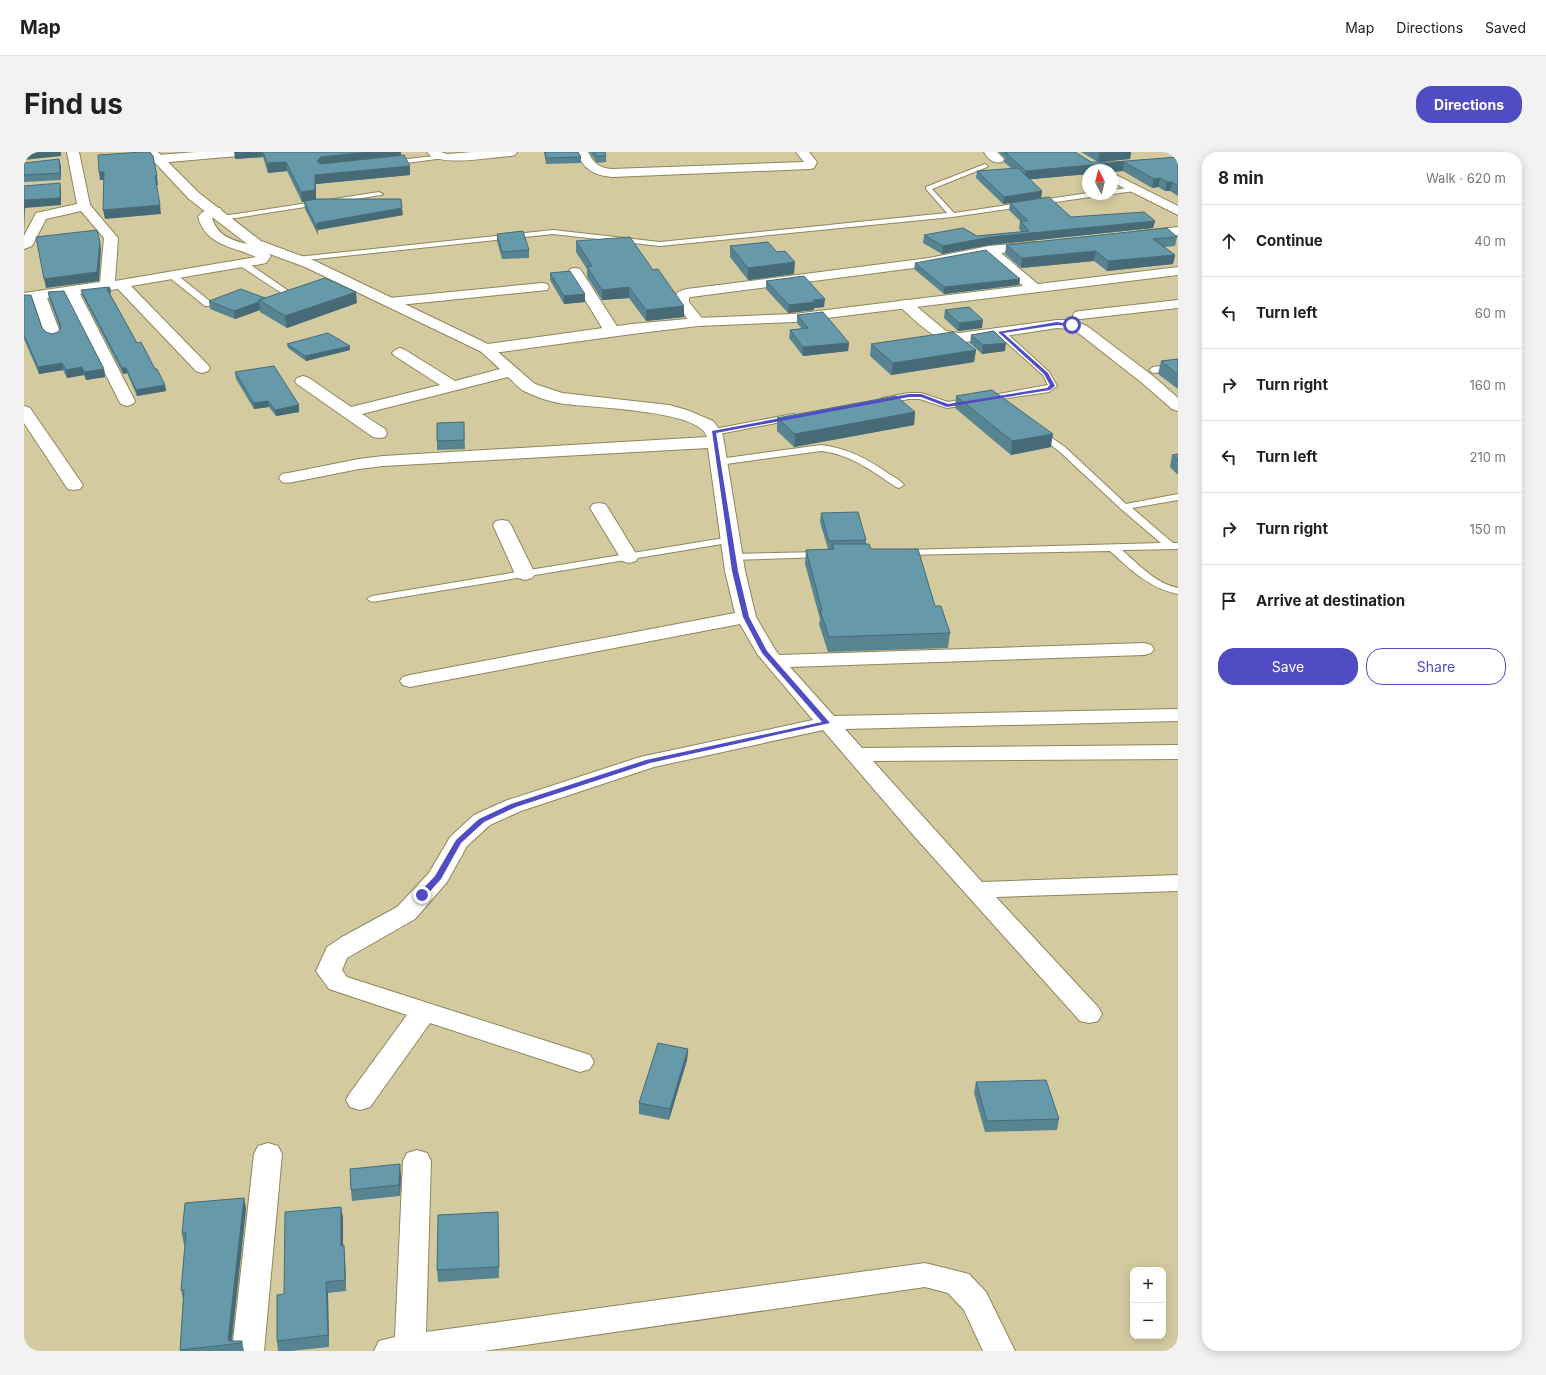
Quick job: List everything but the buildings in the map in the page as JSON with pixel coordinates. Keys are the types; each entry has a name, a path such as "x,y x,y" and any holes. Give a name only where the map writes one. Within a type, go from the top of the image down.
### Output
{"street":[{"path":"154,156 238,152"},
{"path":"437,155 453,158 511,152"},
{"path":"582,152 586,161 595,170 603,173 801,166 811,164 802,152"},
{"path":"60,161 74,156 84,206 111,238 114,285 202,368"},
{"path":"154,156 194,196 256,244 297,259 486,349 529,387 559,398 676,412 696,419 709,426 714,437 719,462 732,549 746,617 765,652 922,831 1089,1014"},
{"path":"1118,175 1135,189 1175,208"},
{"path":"64,185 79,184"},
{"path":"24,245 27,243 41,216 84,206"},
{"path":"24,298 173,276 261,260 264,256 261,253 240,247 214,235 206,224 204,217 219,214"},
{"path":"1131,236 1178,231"},
{"path":"698,322 682,302 682,297 687,293 929,262 989,250 1044,245"},
{"path":"989,250 1034,288"},
{"path":"486,349 612,331 698,322 794,318 1178,271"},
{"path":"575,272 612,331"},
{"path":"389,302 542,286"},
{"path":"71,291 127,401"},
{"path":"39,295 54,335"},
{"path":"905,304 941,334 948,337 959,338 1057,324 1072,325 1082,329 1147,379 1178,406"},
{"path":"1080,315 1178,304"},
{"path":"400,353 454,386"},
{"path":"350,412 512,371"},
{"path":"303,381 379,433"},
{"path":"24,411 74,485"},
{"path":"288,478 382,461 714,437"},
{"path":"599,508 630,557"},
{"path":"502,524 525,574"},
{"path":"410,681 746,617"},
{"path":"773,661 1144,649"},
{"path":"580,1062 338,983 329,971 336,953 351,943 406,913 438,877 458,842 482,820 514,806 648,762 827,723 1178,715"},
{"path":"855,755 1178,752"},
{"path":"977,890 1178,883"},
{"path":"360,1100 424,1011"},
{"path":"248,1351 268,1154"},
{"path":"416,1161 400,1350 925,1275 958,1283 975,1301 999,1351"}],"lane":[{"path":"384,163 437,155"},
{"path":"952,215 928,188 985,166"},
{"path":"1118,191 1135,189"},
{"path":"219,214 379,194"},
{"path":"297,259 346,252 553,232 660,244 952,215 1082,196"},
{"path":"242,263 289,294"},
{"path":"173,276 208,304"},
{"path":"870,403 909,396 921,396 947,405 1048,389 1053,386 1046,374 1000,332"},
{"path":"1153,370 1178,366"},
{"path":"987,399 1006,407"},
{"path":"714,437 800,416"},
{"path":"1031,425 1062,449 1124,507 1175,547"},
{"path":"719,462 821,448 833,448 854,456 899,485"},
{"path":"1124,507 1178,497"},
{"path":"891,553 1175,547"},
{"path":"1113,548 1153,582 1169,590 1178,591"},
{"path":"372,599 630,557 732,549 836,555"}],"route":[{"path":"422,895 438,877 458,842 482,820 514,806 648,762 827,723 765,652 746,617 735,571 714,432 909,396 921,396 947,405 1052,388 1053,386 1051,380 1046,374 1000,332 1057,324 1072,325"}]}
